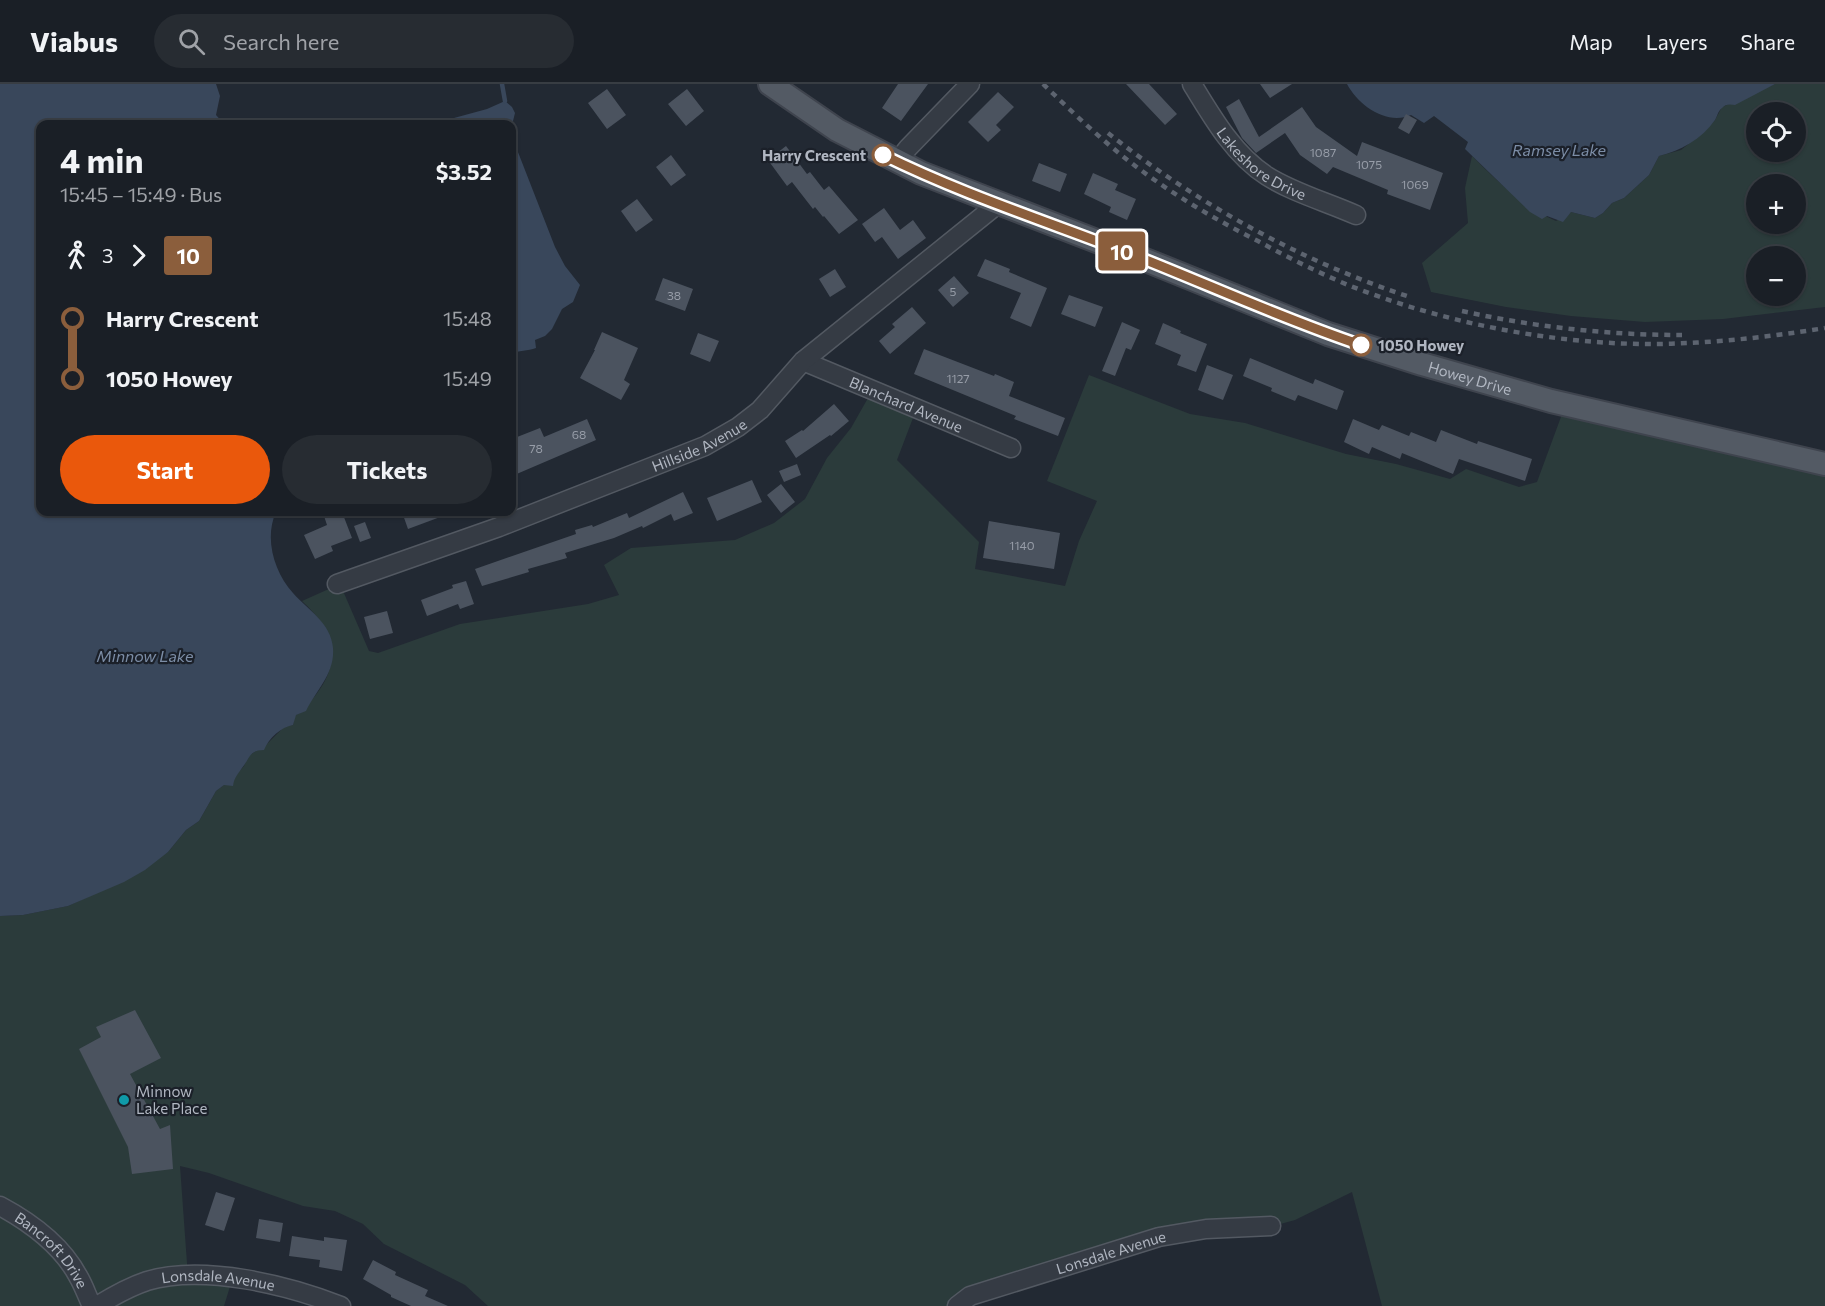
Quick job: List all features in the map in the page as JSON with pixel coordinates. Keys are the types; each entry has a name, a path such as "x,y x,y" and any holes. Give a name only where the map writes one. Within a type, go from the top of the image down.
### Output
{"main road":[{"name":"Howey Drive","path":"770,84 837,130 897,162 1328,334 1587,410 1825,464"}],"street":[{"path":"897,162 970,84"},
{"name":"Lakeshore Drive","path":"1192,84 1214,121 1242,154 1266,176 1356,215"},
{"name":"Hillside Avenue","path":"338,584 500,527 705,446 738,428 760,410 803,361 999,204"},
{"name":"Blanchard Avenue","path":"803,361 1011,448"},
{"name":"Bancroft Drive","path":"0,1206 20,1216 62,1252 78,1276 92,1306"},
{"name":"Lonsdale Avenue","path":"957,1306 970,1296 1159,1237 1206,1229 1271,1226"},
{"name":"Lonsdale Avenue","path":"98,1306 129,1288 148,1281 172,1276 209,1276 259,1282 306,1293 341,1306"}],"shaded area":[{"path":"1775,84 1825,84 1825,307 1723,319 1645,322 1571,316 1506,307 1431,292 1422,263 1468,223 1465,188 1472,156 1511,192 1544,215 1556,221 1571,212 1595,218 1612,203 1624,198 1649,175 1659,156 1681,150 1715,120 1722,107"},
{"path":"1089,375 1190,414 1245,423 1346,454 1396,464 1450,479 1466,469 1519,487 1537,482 1565,406 1825,465 1825,1306 1382,1306 1352,1192 1295,1220 1273,1226 1207,1230 958,1306 488,1306 465,1285 384,1244 363,1224 335,1211 303,1206 209,1173 180,1166 188,1277 232,1280 224,1306 0,1306 0,916 23,915 68,906 168,852 186,830 199,821 216,791 234,777 244,766 248,756 267,744 285,726 293,725 295,715 305,709 324,683 332,658 328,635 313,612 302,601 340,584 369,651 378,653 460,624 588,604 619,595 604,565 631,548 735,540 774,523 805,499 827,458 851,428 872,391 916,410 897,460 979,542 975,569 1065,586 1079,541 1097,501 1047,481"}],"water":[{"name":"Minnow Lake","path":"0,84 216,84 220,96 216,115 220,120 36,120 36,516 275,516 271,544 276,565 286,585 328,631 333,648 331,666 306,711 296,715 293,725 276,734 264,750 255,751 250,755 233,786 224,785 216,791 199,821 186,830 168,852 145,870 124,882 68,906 23,915 0,916"},
{"name":"Ramsey Lake","path":"1347,84 1775,84 1735,105 1723,107 1704,133 1683,147 1659,156 1649,175 1624,198 1612,203 1603,213 1595,218 1571,212 1563,222 1547,216 1542,219 1530,212 1465,149 1468,142 1434,116 1424,123 1411,115 1402,118 1383,116 1358,99"},
{"path":"505,101 515,113 513,120 447,120 487,109"},
{"path":"516,147 555,247 565,266 580,285 573,302 562,309 552,329 545,336 535,340 536,348 517,352"}],"building":[{"path":"898,84 928,84 901,121 882,108"},
{"path":"1126,84 1149,84 1177,114 1165,125"},
{"path":"1260,84 1292,84 1270,98"},
{"path":"607,89 626,115 607,129 588,103"},
{"path":"687,89 704,111 686,126 668,104"},
{"path":"998,92 1014,107 996,125 1001,130 988,142 968,122"},
{"path":"1239,99 1259,137 1302,107 1316,127 1357,156 1362,142 1443,173 1430,210 1387,194 1388,190 1333,167 1327,174 1300,155 1285,133 1256,153 1242,138 1226,107"},
{"path":"1406,114 1417,120 1409,134 1398,128"},
{"path":"786,146 807,174 810,172 824,190 829,186 858,220 839,234 815,207 813,209 792,182 787,186 768,160"},
{"path":"671,155 686,175 671,186 656,167"},
{"path":"1039,163 1067,174 1060,192 1032,181"},
{"path":"1093,173 1118,184 1115,190 1136,199 1127,220 1109,212 1111,207 1084,194"},
{"path":"637,199 653,220 636,232 621,211"},
{"path":"884,208 900,230 913,220 926,238 898,259 882,237 875,242 862,224"},
{"path":"985,259 1047,288 1031,327 1010,318 1021,293 977,276"},
{"path":"835,269 846,287 830,297 819,279"},
{"path":"954,276 969,293 953,307 938,290"},
{"path":"663,278 693,289 685,311 655,300"},
{"path":"1069,295 1103,307 1095,327 1061,314"},
{"path":"912,307 926,323 890,354 879,341 895,327 892,324"},
{"path":"1122,322 1140,330 1131,350 1126,348 1115,376 1102,371"},
{"path":"1163,323 1207,344 1196,372 1177,365 1181,355 1155,344"},
{"path":"602,332 638,348 624,380 630,384 621,400 580,378"},
{"path":"698,333 719,341 710,362 690,354"},
{"path":"924,349 1014,382 1009,396 1065,418 1058,436 914,374"},
{"path":"1250,358 1313,384 1315,379 1344,391 1337,410 1298,395 1295,401 1243,376"},
{"path":"1207,365 1233,375 1223,400 1198,390"},
{"path":"834,404 849,421 831,436 796,458 785,441 803,431"},
{"path":"587,419 596,440 516,474 516,437 540,428 544,437"},
{"path":"1353,419 1379,430 1382,425 1409,436 1411,432 1436,442 1441,430 1477,444 1478,441 1532,459 1525,481 1459,459 1453,474 1402,453 1400,459 1372,447 1369,454 1344,442"},
{"path":"797,464 801,475 784,482 779,471"},
{"path":"752,480 762,502 717,521 707,498"},
{"path":"781,484 795,502 781,513 767,495"},
{"path":"683,492 693,513 674,521 671,514 643,528 642,526 614,538 565,553 567,558 482,586 475,569 576,534 575,530 592,525 593,527 627,513 629,518"},
{"path":"324,516 344,516 352,538 331,546 333,551 315,559 304,535 327,525"},
{"path":"403,516 443,516 408,529"},
{"path":"989,521 1060,533 1054,569 983,558"},
{"path":"365,522 371,538 360,542 354,526"},
{"path":"466,581 474,604 460,609 458,604 427,616 421,600"},
{"path":"387,611 393,633 370,639 364,617"},
{"name":"Minnow Lake Place","path":"135,1010 161,1058 130,1074 160,1129 170,1125 173,1169 132,1174 128,1147 79,1049 101,1037 96,1027"},
{"path":"216,1192 235,1198 224,1231 205,1225"},
{"path":"259,1219 283,1223 280,1242 256,1238"},
{"path":"292,1236 324,1241 324,1237 347,1240 342,1271 319,1267 320,1260 289,1256"},
{"path":"373,1260 396,1272 395,1275 428,1290 425,1296 448,1306 411,1306 391,1297 363,1279"}],"waterway":[{"path":"502,84 505,101"}],"railway":[{"path":"1043,84 1120,154 1153,179 1204,212 1325,275 1422,310 1461,321 1540,336 1619,343 1721,341 1825,328"},
{"path":"1108,133 1178,184 1252,228 1329,266 1410,297"},
{"path":"1462,311 1516,322 1571,329 1682,335"}],"bus line":[{"name":"10","path":"883,155 951,185 1361,345"}],"place":[{"name":"Harry Crescent","path":"883,155"},
{"name":"1050 Howey","path":"1361,345"},
{"name":"Minnow Lake Place","path":"124,1100"}]}
